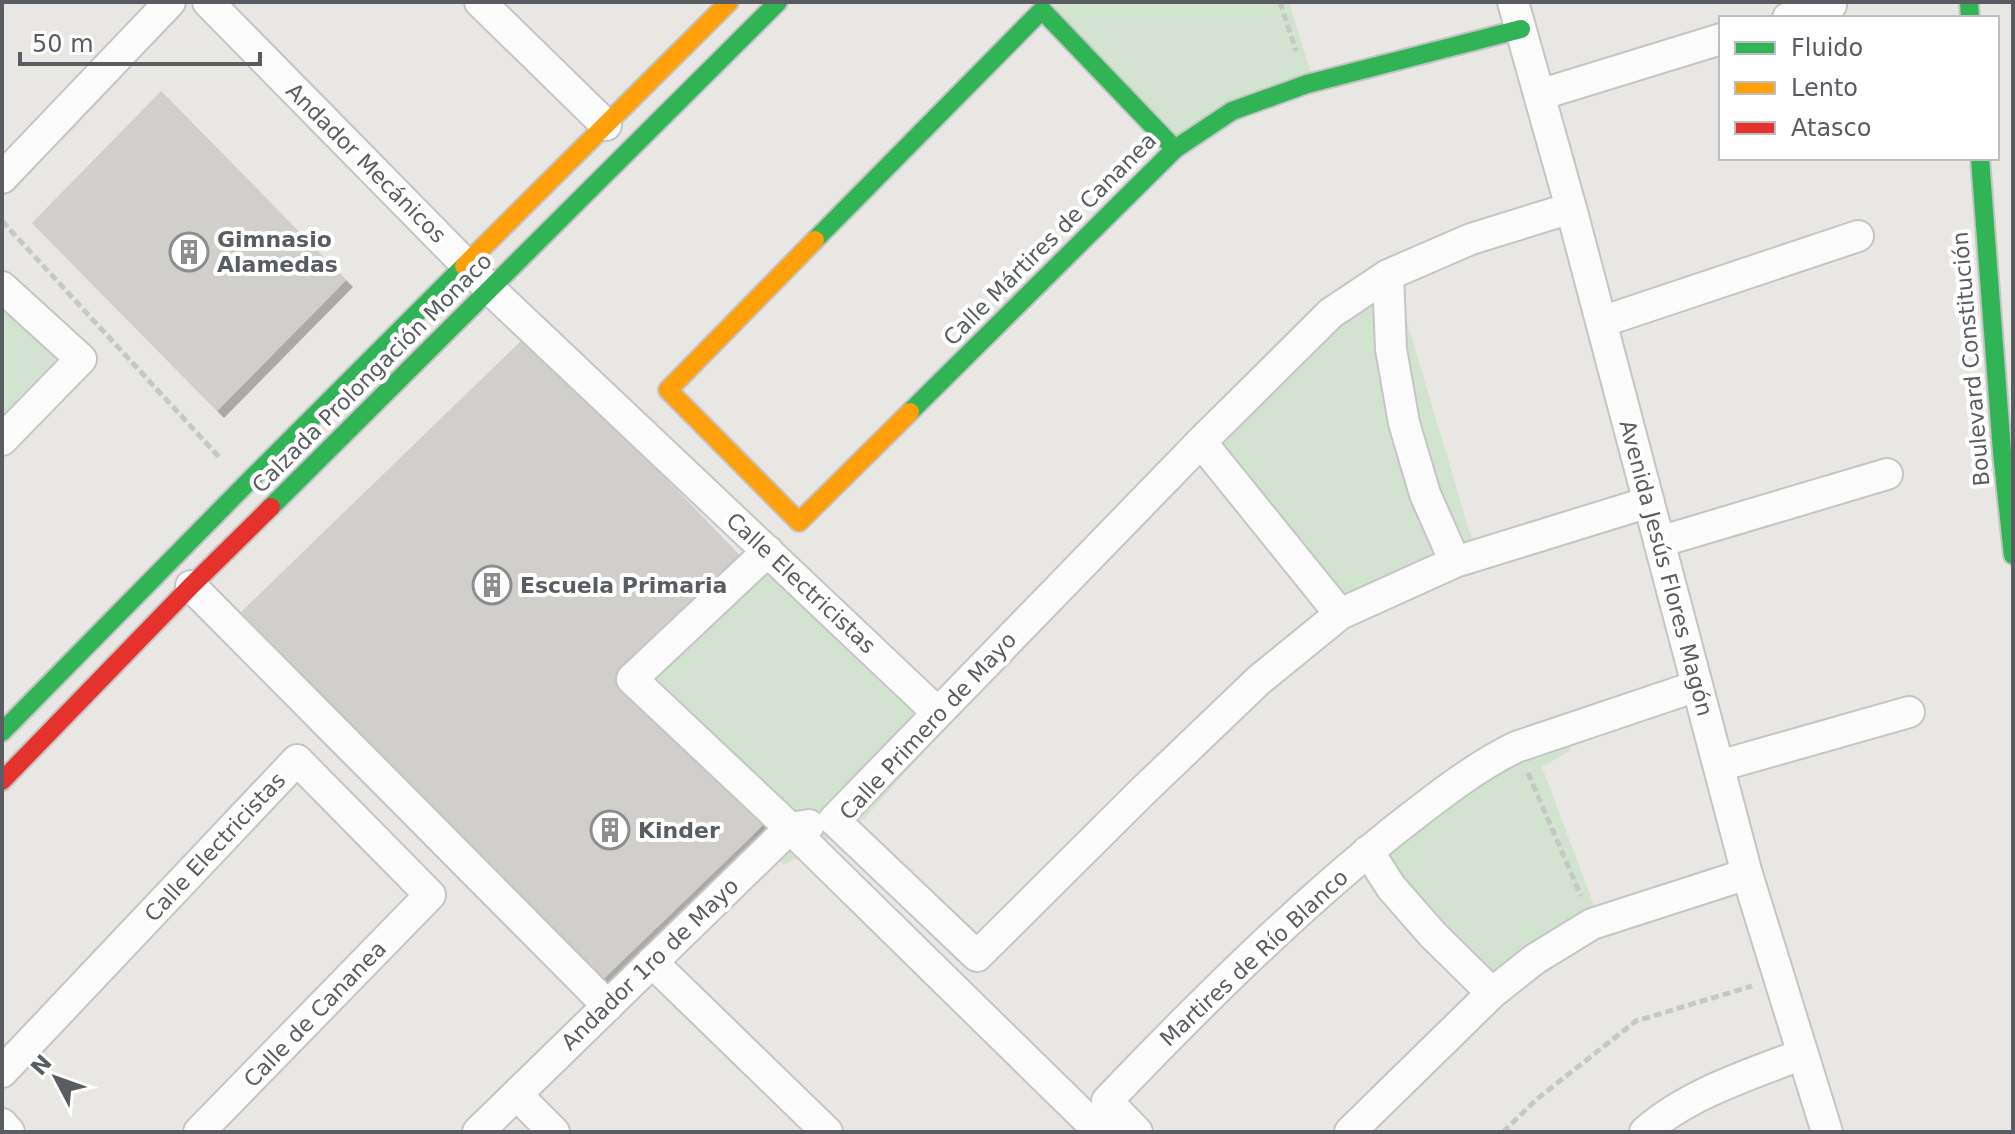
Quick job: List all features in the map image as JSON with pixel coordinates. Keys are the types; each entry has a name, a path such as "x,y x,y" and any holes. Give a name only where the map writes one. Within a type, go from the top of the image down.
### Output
{"street":[{"path":"2,178 170,2"},
{"name":"Andador Mecánicos","path":"208,2 491,290"},
{"path":"480,2 606,125"},
{"name":"Calzada Prolongación Monaco","path":"2,732 729,2"},
{"path":"1795,16 1831,5"},
{"name":"Calzada Prolongación Monaco","path":"2,781 191,586 491,290 765,6"},
{"path":"1048,6 1175,149"},
{"name":"Calle Mártires de Cananea","path":"1048,6 668,390 799,522 1175,149 1232,111 1517,15"},
{"name":"Avenida Jesús Flores Magón","path":"1517,15 1747,874 1827,1132"},
{"path":"1539,95 1719,40"},
{"name":"Boulevard Constitución","path":"1980,160 2002,452 2013,555"},
{"name":"Calle Primero de Mayo","path":"1571,208 1471,239 1388,275 1331,313 1201,442 834,820 977,956 1259,680 1340,614 1455,562 1649,502"},
{"path":"1601,322 1858,236"},
{"path":"1388,275 1391,349 1404,423 1425,494 1455,562"},
{"path":"2,287 81,359 2,440"},
{"name":"Calle Electricistas","path":"491,290 938,713"},
{"path":"1201,442 1340,614"},
{"path":"1659,542 1887,474"},
{"path":"768,551 632,679 790,828 1100,1132"},
{"path":"191,586 608,1006"},
{"path":"1368,851 1443,792 1499,755 1697,686"},
{"path":"1719,766 1909,712"},
{"name":"Calle Electricistas","path":"2,1072 297,760 430,895"},
{"path":"790,828 834,820"},
{"name":"Andador 1ro de Mayo","path":"478,1132 790,828"},
{"name":"Martires de Río Blanco","path":"1137,1132 1107,1101 1192,1012 1281,927 1368,851 1391,887 1433,935 1492,993"},
{"path":"1350,1132 1492,993 1535,959 1592,924 1747,874"},
{"name":"Calle de Cananea","path":"199,1132 430,895"},
{"path":"652,962 827,1132"},
{"path":"1652,1126 1724,1085 1803,1054"},
{"path":"517,1095 554,1132"},
{"path":"2,1124 9,1132"}],"path":[{"path":"1280,2 1307,84"},
{"path":"2,221 245,485"},
{"path":"1516,747 1592,924"},
{"path":"1503,1132 1537,1099 1636,1021 1780,978"}],"green space":[{"path":"1035,2 1289,2 1312,77 1163,153"},
{"path":"1389,261 1474,547 1336,634 1192,426"},
{"path":"2,295 74,358 2,431"},
{"path":"768,533 957,714 864,819 784,865 600,687"},
{"path":"1562,723 1571,750 1542,767 1598,916 1479,992 1354,850"}],"building":[{"name":"Gimnasio Alamedas","path":"161,91 346,280 217,411 32,223"},
{"name":"Escuela Primaria","path":"527,335 742,558 620,677 763,825 599,983 241,612"}],"traffic: fast":[{"path":"271,507 778,2"},
{"path":"1969,2 1970,16"},
{"path":"815,240 1042,10 1175,149"},
{"path":"910,412 1175,149 1232,111 1307,84 1521,29"},
{"path":"1980,160 2002,452 2013,555"},
{"path":"2,732 464,266"}],"traffic: slow":[{"path":"464,266 729,2"},
{"path":"815,240 668,390 799,522 910,412"}],"traffic: jam":[{"path":"2,781 271,507"}],"place":[{"name":"Gimnasio Alamedas","path":"189,252"},
{"name":"Escuela Primaria","path":"492,585"},
{"name":"Kinder","path":"610,830"}]}
